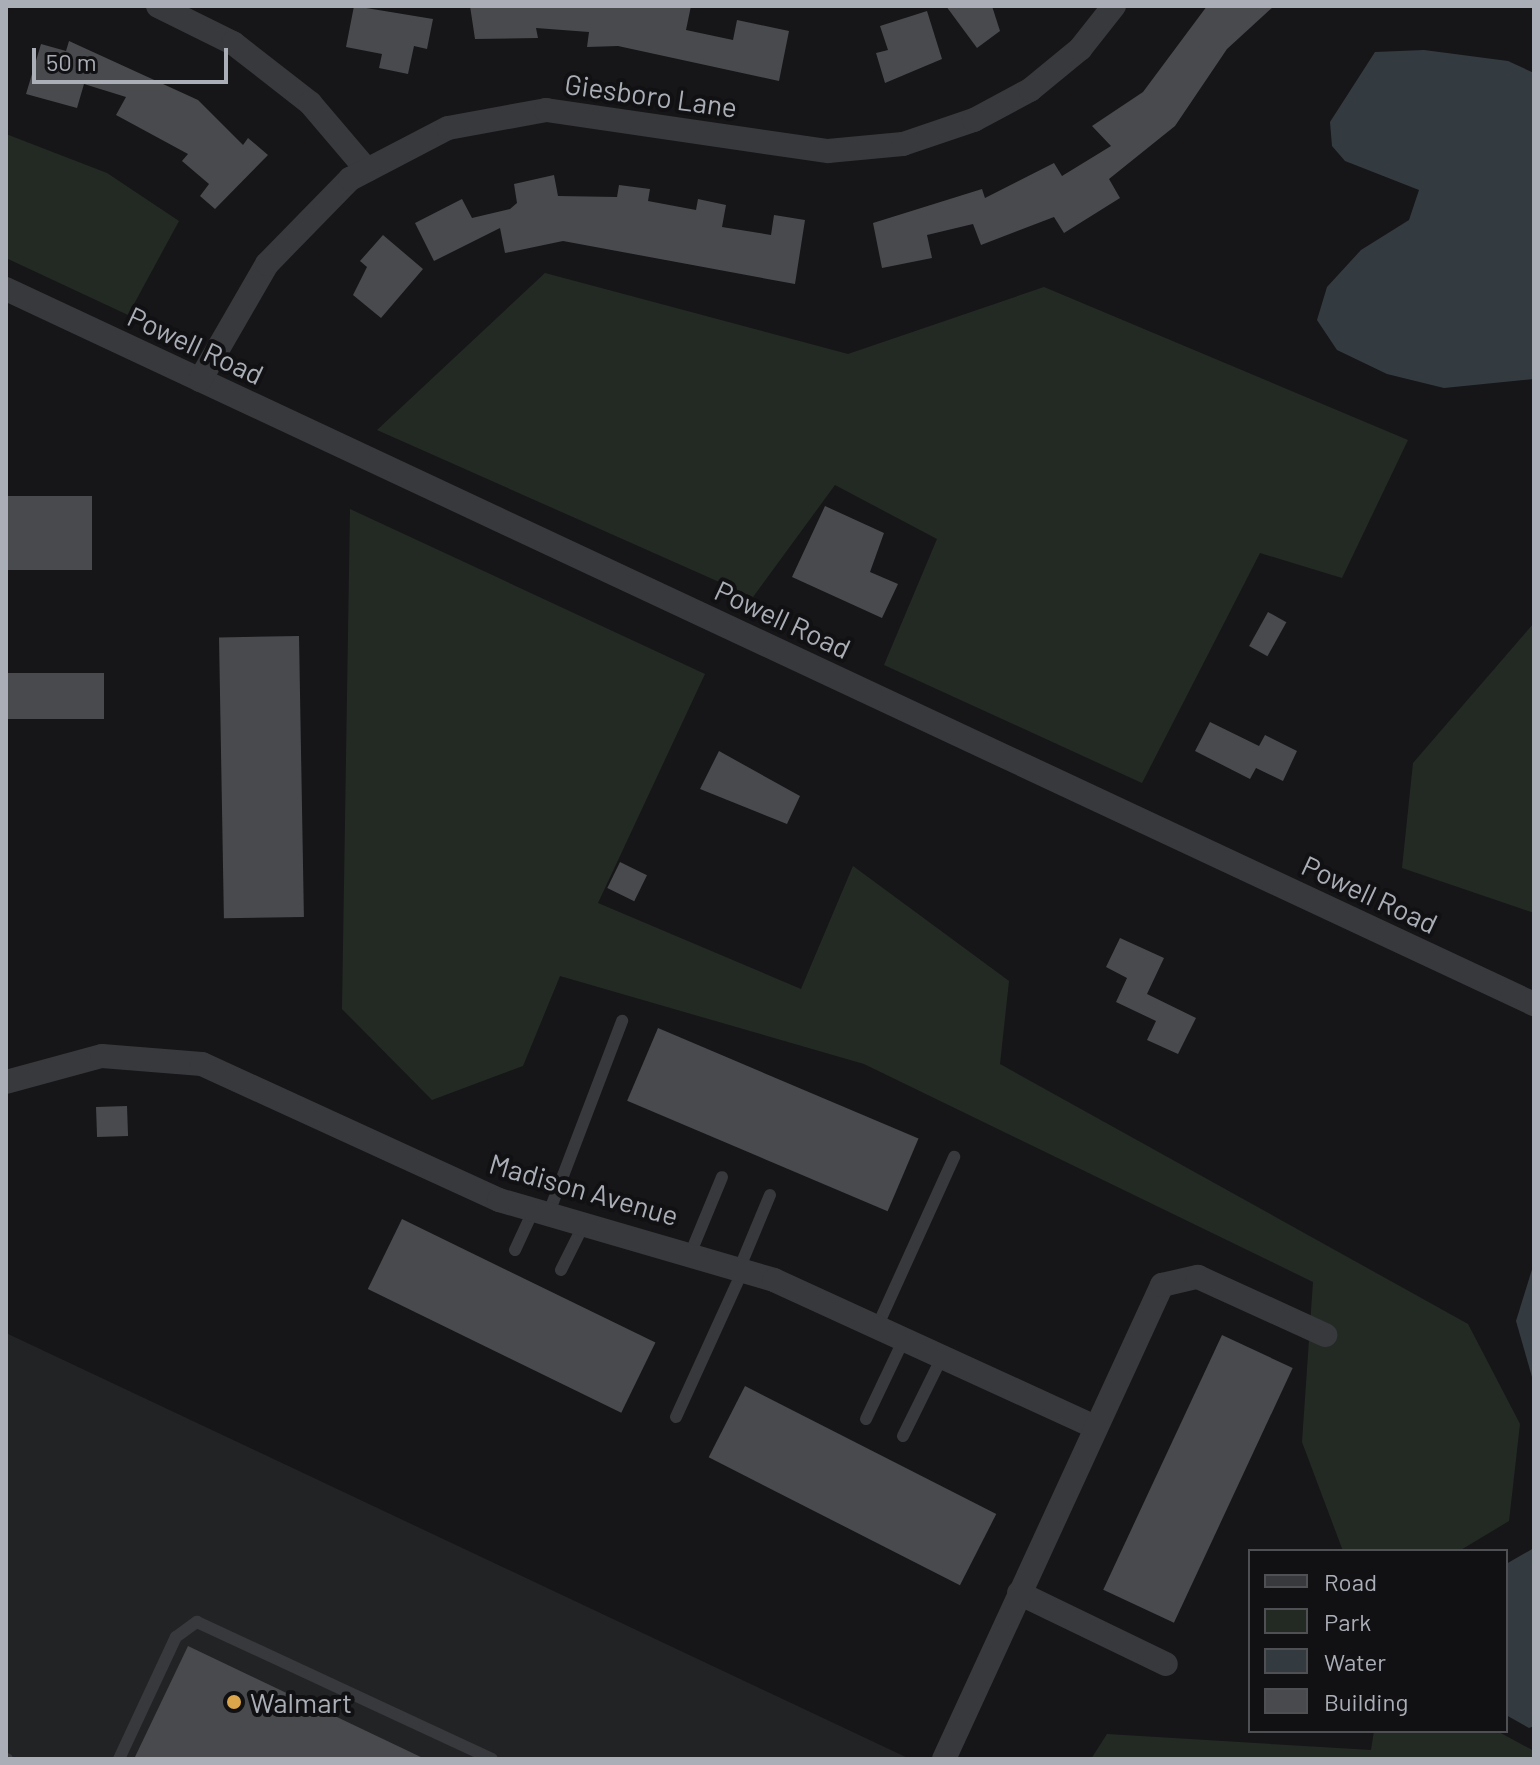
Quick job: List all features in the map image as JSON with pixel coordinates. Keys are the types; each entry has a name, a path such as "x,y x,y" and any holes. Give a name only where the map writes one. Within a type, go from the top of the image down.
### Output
{"street":[{"path":"158,6 233,43 310,103 367,170"},
{"name":"Giesboro Lane","path":"200,380 267,264 367,170 448,128 546,110 828,151 903,144 974,120 1030,90 1080,49 1114,6"},
{"name":"Powell Road","path":"6,289 1534,1004"},
{"name":"Madison Avenue","path":"6,1082 102,1056 202,1064 541,1213 742,1268 1093,1426"},
{"path":"944,1759 1155,1293 1170,1279 1198,1277 1325,1335"},
{"path":"1019,1593 1166,1664"}],"lane":[{"path":"515,1250 541,1213 622,1021"},
{"path":"877,1327 954,1157"},
{"path":"691,1252 722,1177"},
{"path":"676,1417 742,1268 770,1195"},
{"path":"561,1270 584,1224"},
{"path":"866,1419 904,1339"},
{"path":"903,1436 942,1357"},
{"path":"119,1759 176,1637 197,1622 492,1759"}],"shaded area":[{"path":"6,1333 910,1759 6,1759"}],"green space":[{"path":"6,134 107,173 179,221 128,315 6,258"},
{"path":"545,273 848,354 1044,287 1408,440 1342,578 1260,553 1142,783 884,665 937,539 835,485 753,597 377,430"},
{"path":"350,509 705,674 598,903 801,989 853,866 1009,981 1000,1064 1468,1324 1520,1424 1509,1521 1462,1549 1342,1549 1302,1442 1313,1282 864,1064 560,976 523,1066 432,1100 342,1009"},
{"path":"1534,623 1534,913 1402,868 1413,763"},
{"path":"1374,1733 1501,1733 1534,1751 1534,1759 1091,1759 1107,1734 1371,1750"}],"water":[{"path":"1424,50 1508,61 1534,73 1534,379 1444,388 1387,374 1337,350 1317,320 1327,287 1361,250 1409,220 1419,190 1345,161 1332,146 1330,122 1375,52"},
{"path":"1534,1263 1534,1384 1516,1321"},
{"path":"1534,1548 1534,1726 1529,1728 1508,1716 1508,1563"}],"building":[{"path":"354,6 433,19 427,49 414,46 408,74 379,68 382,54 346,47"},
{"path":"470,6 691,6 686,30 733,40 737,20 789,31 779,81 618,46 587,47 589,32 536,28 538,38 475,39"},
{"path":"946,6 992,6 1000,31 977,48"},
{"path":"1207,6 1274,6 1227,49 1175,126 1109,179 1120,198 1064,233 1054,217 981,245 973,224 927,235 932,258 882,268 873,223 982,189 985,198 1054,163 1062,176 1111,146 1092,126 1143,92"},
{"path":"927,11 942,59 885,83 876,53 888,50 880,26"},
{"path":"69,41 198,100 243,145 248,138 268,155 215,209 200,196 209,184 182,161 188,154 116,115 126,97 84,84 77,108 26,94 41,44 66,51"},
{"path":"554,175 558,196 617,197 619,185 650,189 648,201 696,210 698,199 726,205 722,227 771,235 774,215 805,220 795,284 563,241 505,253 500,228 434,261 415,223 462,199 472,218 510,209 517,203 514,184"},
{"path":"383,235 423,269 381,318 353,295 367,267 360,261"},
{"path":"6,496 92,496 92,570 6,570"},
{"path":"825,506 884,533 870,572 898,584 882,618 792,577"},
{"path":"1268,612 1286,622 1267,656 1249,646"},
{"path":"299,636 304,917 224,918 219,637"},
{"path":"8,673 104,673 104,719 8,719"},
{"path":"1210,722 1259,746 1265,735 1297,751 1283,781 1256,768 1250,779 1195,751"},
{"path":"719,751 800,796 787,824 700,789"},
{"path":"620,862 647,875 634,901 607,888"},
{"path":"1120,938 1164,958 1147,994 1196,1018 1178,1054 1147,1040 1156,1021 1116,1002 1127,978 1106,967"},
{"path":"658,1028 919,1139 888,1211 627,1101"},
{"path":"127,1106 128,1136 97,1137 96,1107"},
{"path":"402,1219 655,1343 621,1413 368,1289"},
{"path":"1222,1335 1293,1368 1174,1623 1103,1590"},
{"path":"745,1386 996,1514 960,1585 709,1457"},
{"name":"Walmart","path":"188,1646 425,1759 134,1759"}],"place":[{"name":"Walmart","path":"234,1702"}]}
